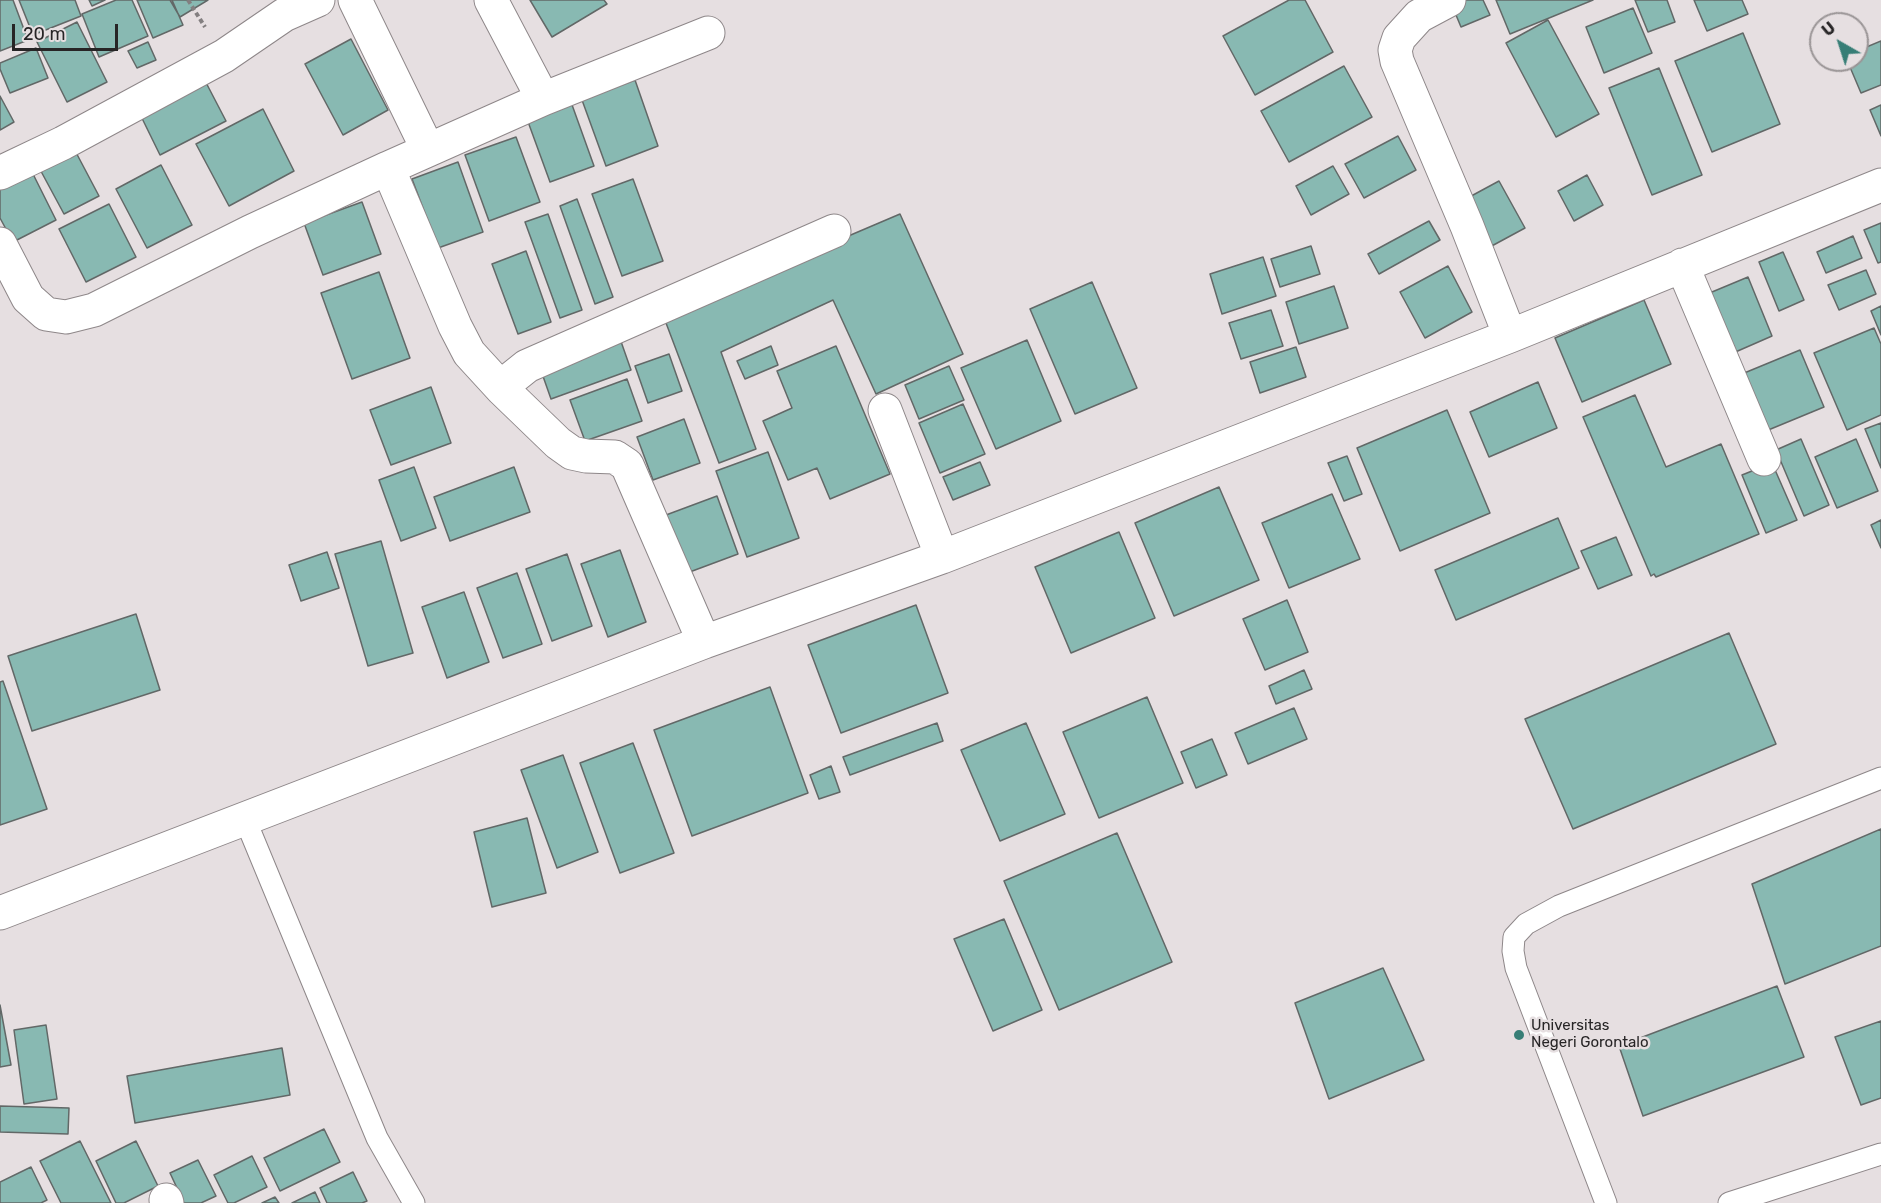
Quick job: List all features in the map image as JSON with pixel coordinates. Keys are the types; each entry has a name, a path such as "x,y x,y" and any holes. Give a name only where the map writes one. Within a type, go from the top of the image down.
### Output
{"street":[{"path":"0,173 63,143 224,56 284,15 318,0"},
{"path":"355,0 428,150"},
{"path":"490,0 543,99"},
{"path":"1449,0 1419,16 1399,38 1395,50 1397,61 1467,226 1510,336"},
{"path":"0,244 28,298 46,314 66,317 94,310 250,232 388,168 543,99 708,33"},
{"path":"388,168 455,326 469,353 502,389 558,443 572,453 615,457 627,465 704,642"},
{"path":"0,913 704,642 942,557 1510,336 1881,184"},
{"path":"502,389 527,366 834,231"},
{"path":"1682,266 1764,459"},
{"path":"885,410 942,557"}],"lane":[{"path":"1606,1203 1516,968 1513,951 1514,937 1526,924 1559,906 1881,778"},
{"path":"245,819 377,1138 414,1203"},
{"path":"1729,1203 1881,1154"}],"building":[{"path":"0,0 13,0 28,40 0,51"},
{"path":"19,0 75,0 81,16 33,35"},
{"path":"89,0 105,0 92,6"},
{"path":"116,0 132,0 148,36 99,57 82,14"},
{"path":"137,0 172,0 183,25 153,38"},
{"path":"170,0 208,0 180,17"},
{"path":"530,0 604,0 607,4 552,37"},
{"path":"1289,0 1305,0 1333,52 1255,95 1223,36"},
{"path":"1460,0 1483,0 1490,15 1461,27 1451,3"},
{"path":"1496,0 1593,0 1510,34"},
{"path":"1635,0 1667,0 1675,22 1648,32"},
{"path":"1694,0 1742,0 1748,14 1707,31"},
{"path":"1633,8 1652,53 1604,73 1586,27"},
{"path":"1548,20 1599,114 1556,137 1506,43"},
{"path":"77,22 107,82 67,102 37,42"},
{"path":"1743,33 1780,124 1712,152 1675,61"},
{"path":"351,39 388,110 343,135 305,64"},
{"path":"1881,41 1881,85 1861,93 1852,72 1869,72 1869,46"},
{"path":"148,42 156,60 137,68 128,51"},
{"path":"36,48 48,78 10,93 0,69 0,63"},
{"path":"1344,66 1372,117 1289,162 1261,111"},
{"path":"1659,68 1702,175 1652,195 1609,88"},
{"path":"201,73 226,121 160,155 136,106"},
{"path":"635,80 658,146 606,166 582,100"},
{"path":"0,96 14,122 0,130"},
{"path":"571,102 594,166 550,182 527,119"},
{"path":"1881,105 1881,136 1870,110"},
{"path":"263,109 294,171 229,206 196,144"},
{"path":"1398,136 1416,170 1364,198 1345,164"},
{"path":"516,137 540,202 489,221 465,155"},
{"path":"71,143 99,196 64,214 36,162"},
{"path":"458,162 483,232 438,248 412,179"},
{"path":"161,165 192,225 147,248 116,189"},
{"path":"1333,166 1349,194 1311,215 1296,186"},
{"path":"30,168 56,220 13,242 0,218 0,184"},
{"path":"1587,175 1603,205 1574,221 1558,191"},
{"path":"633,179 663,261 622,276 592,194"},
{"path":"1499,181 1525,228 1488,248 1462,201"},
{"path":"577,199 613,297 595,304 560,206"},
{"path":"362,202 381,254 323,275 304,223"},
{"path":"109,204 136,257 86,282 59,229"},
{"path":"548,214 582,310 560,318 525,222"},
{"path":"900,214 963,354 876,394 833,300 721,352 756,449 719,463 663,315"},
{"path":"1429,221 1440,240 1379,274 1368,254"},
{"path":"1881,223 1881,262 1878,263 1864,230"},
{"path":"1853,236 1862,258 1826,273 1817,252"},
{"path":"1311,246 1320,274 1280,287 1271,259"},
{"path":"526,251 551,322 518,334 492,264"},
{"path":"1783,252 1804,300 1779,311 1759,262"},
{"path":"1263,257 1276,296 1222,314 1210,274"},
{"path":"1448,266 1472,312 1425,338 1400,292"},
{"path":"1866,270 1876,294 1839,310 1828,285"},
{"path":"379,272 410,358 352,379 321,293"},
{"path":"1748,277 1772,336 1724,357 1700,297"},
{"path":"1092,282 1137,388 1075,414 1030,309"},
{"path":"1334,286 1348,328 1299,344 1286,302"},
{"path":"1644,300 1671,364 1582,402 1555,338"},
{"path":"1881,306 1881,335 1871,311"},
{"path":"1271,310 1283,346 1241,359 1229,323"},
{"path":"1874,328 1881,344 1881,415 1847,430 1814,353"},
{"path":"618,333 631,370 551,399 538,362"},
{"path":"1027,340 1061,421 996,449 961,368"},
{"path":"771,346 778,365 745,379 737,361"},
{"path":"836,346 890,474 830,499 817,468 788,480 763,421 792,408 777,371"},
{"path":"1296,347 1306,377 1260,393 1250,362"},
{"path":"1800,350 1824,407 1761,433 1737,376"},
{"path":"669,354 682,391 648,403 635,366"},
{"path":"949,366 964,400 919,419 905,385"},
{"path":"627,379 642,421 585,441 570,400"},
{"path":"1538,382 1557,428 1489,457 1470,412"},
{"path":"431,387 451,443 391,465 370,410"},
{"path":"1635,395 1666,467 1721,444 1759,534 1656,577 1654,574 1651,576 1583,417"},
{"path":"963,404 985,454 940,473 919,423"},
{"path":"1447,410 1490,513 1400,551 1357,448"},
{"path":"684,419 700,463 653,480 637,437"},
{"path":"1881,423 1881,468 1865,429"},
{"path":"1801,439 1829,505 1804,516 1776,450"},
{"path":"1856,439 1878,491 1837,508 1815,457"},
{"path":"768,452 799,538 747,557 716,471"},
{"path":"1347,456 1362,494 1344,501 1328,463"},
{"path":"980,462 990,485 953,500 943,477"},
{"path":"1772,463 1797,520 1766,533 1742,475"},
{"path":"414,467 436,528 401,541 379,480"},
{"path":"514,467 530,512 450,541 434,497"},
{"path":"1219,487 1259,580 1174,616 1135,523"},
{"path":"1332,494 1360,559 1289,588 1262,523"},
{"path":"717,496 738,554 687,573 666,515"},
{"path":"1558,518 1579,568 1456,620 1435,570"},
{"path":"1881,520 1881,548 1871,525"},
{"path":"1119,532 1155,618 1071,653 1035,567"},
{"path":"1616,537 1632,575 1598,589 1581,551"},
{"path":"381,541 413,653 368,666 335,554"},
{"path":"620,550 646,622 608,637 581,564"},
{"path":"327,552 339,588 301,601 289,565"},
{"path":"567,554 592,626 552,641 526,569"},
{"path":"517,573 542,644 503,658 477,588"},
{"path":"464,592 489,662 447,678 422,607"},
{"path":"1287,600 1308,652 1265,670 1243,619"},
{"path":"916,605 948,693 841,733 808,645"},
{"path":"136,614 160,690 32,731 8,656"},
{"path":"1729,633 1776,744 1573,829 1525,719"},
{"path":"1304,670 1312,689 1276,704 1269,686"},
{"path":"3,681 47,809 0,825 0,682"},
{"path":"770,687 808,793 692,836 654,730"},
{"path":"1147,697 1183,783 1099,818 1063,732"},
{"path":"1294,708 1307,739 1248,764 1235,733"},
{"path":"937,723 943,741 850,775 843,757"},
{"path":"1026,723 1065,814 1000,841 961,750"},
{"path":"1212,739 1227,775 1196,788 1181,752"},
{"path":"633,743 674,853 620,873 580,763"},
{"path":"563,755 598,852 557,868 521,770"},
{"path":"831,766 840,792 819,799 810,775"},
{"path":"527,818 546,893 492,907 474,832"},
{"path":"1881,829 1881,946 1785,984 1752,884"},
{"path":"1117,833 1172,962 1059,1010 1004,881"},
{"path":"1004,919 1042,1010 993,1031 954,939"},
{"path":"1383,968 1424,1060 1329,1099 1295,1003"},
{"path":"1777,986 1804,1057 1643,1116 1619,1046"},
{"path":"0,1005 11,1065 0,1067"},
{"path":"1881,1021 1881,1098 1861,1105 1835,1037"},
{"path":"46,1025 57,1099 24,1104 14,1030"},
{"path":"282,1048 290,1095 135,1123 127,1076"},
{"path":"0,1106 69,1108 68,1134 0,1132"},
{"path":"324,1129 340,1162 280,1191 264,1158"},
{"path":"80,1141 111,1203 61,1203 40,1161"},
{"path":"136,1141 158,1186 124,1203 116,1203 96,1161"},
{"path":"252,1156 267,1187 234,1203 228,1203 214,1175"},
{"path":"198,1160 216,1196 201,1203 184,1203 170,1173"},
{"path":"31,1167 47,1200 41,1203 0,1203 0,1182"},
{"path":"353,1172 367,1201 327,1203 320,1188"},
{"path":"315,1192 320,1203 292,1203"},
{"path":"275,1197 279,1203 262,1203"}],"place":[{"name":"Universitas Negeri Gorontalo","path":"1519,1035"}]}
